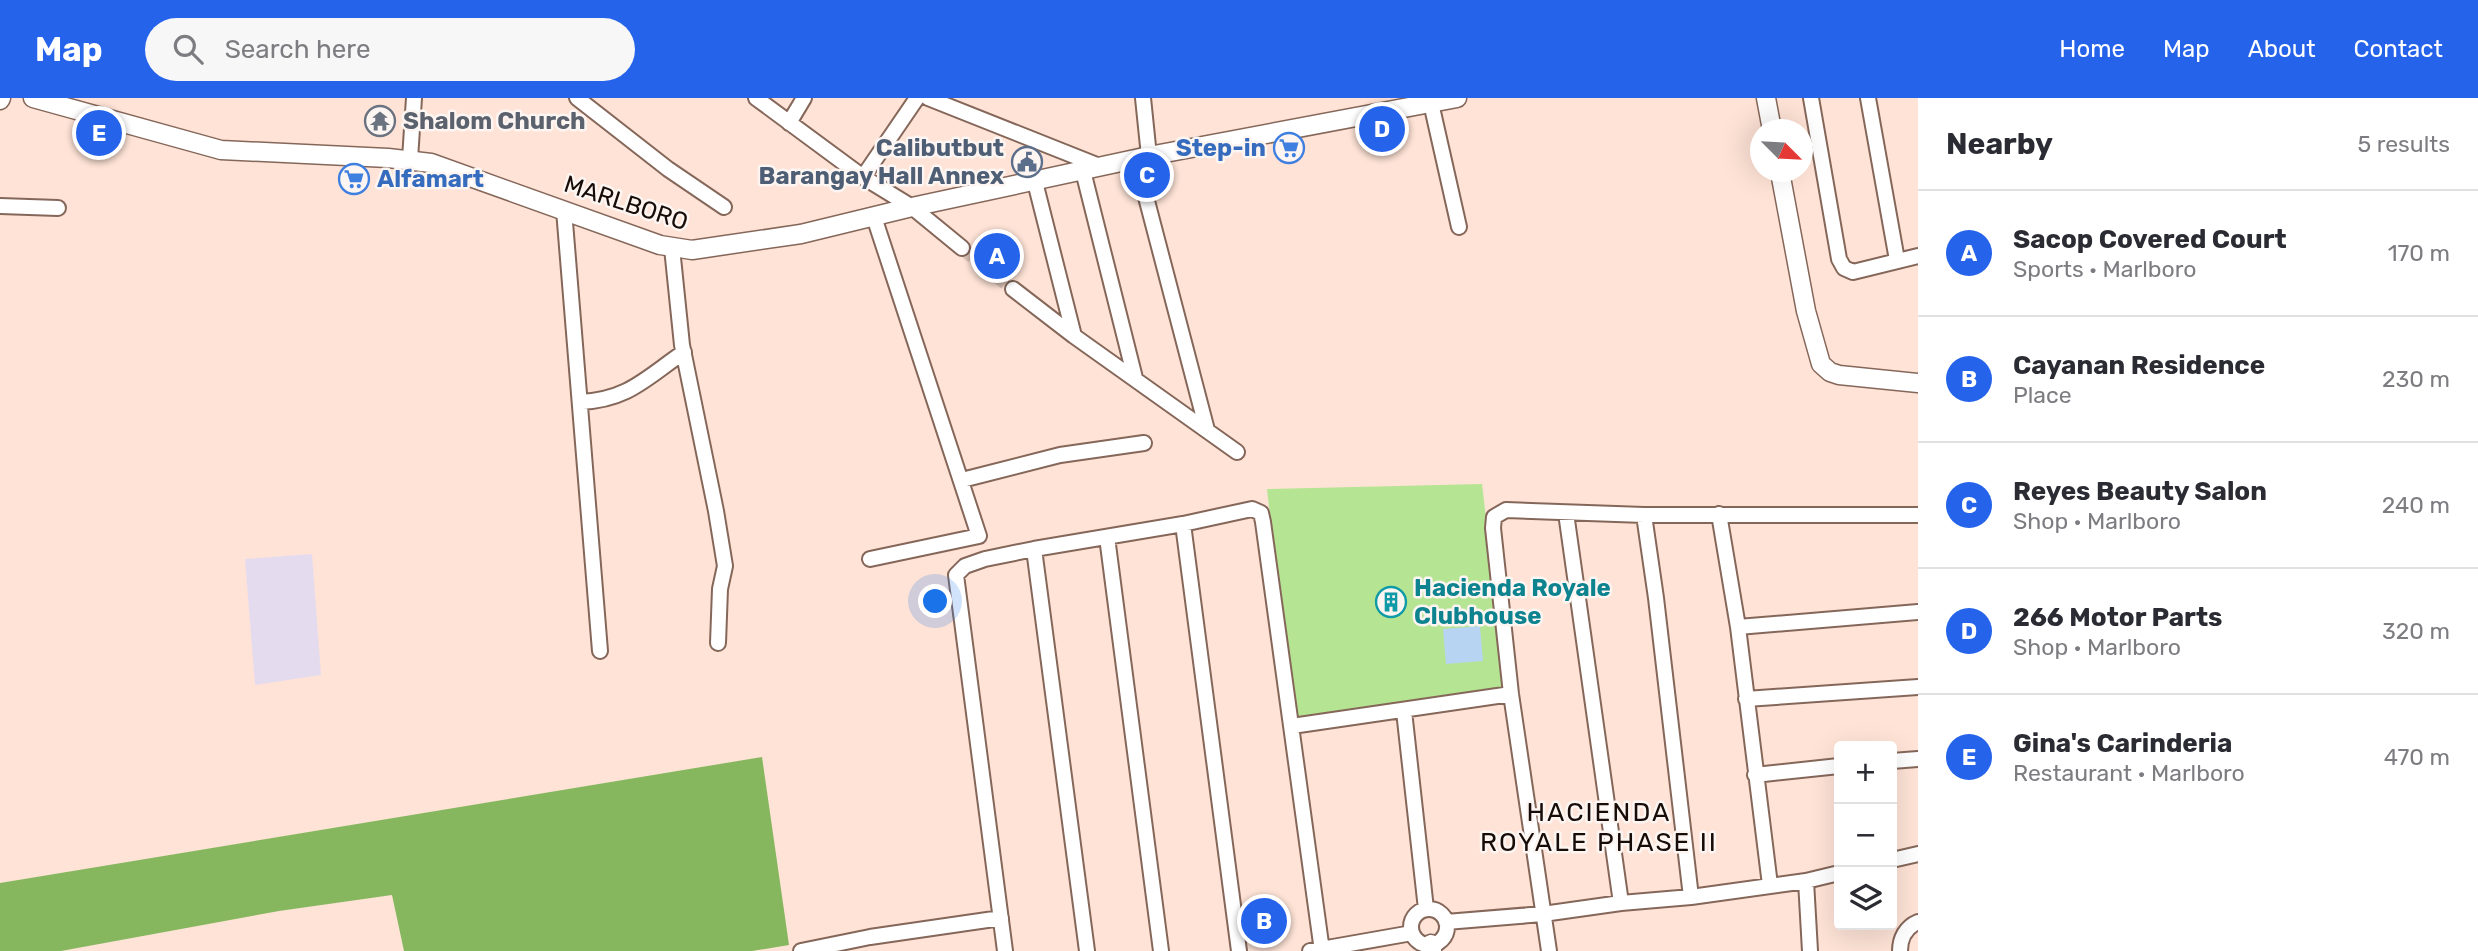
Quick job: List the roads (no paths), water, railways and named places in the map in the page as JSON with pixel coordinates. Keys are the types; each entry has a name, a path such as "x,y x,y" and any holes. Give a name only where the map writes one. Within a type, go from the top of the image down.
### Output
{"street":[{"name":"MARLBORO","path":"33,98 221,150 410,159 447,168 672,247 692,250 801,234 1143,157 1457,98"},
{"path":"410,159 414,98"},
{"path":"577,98 659,162 724,207"},
{"path":"755,98 863,177 912,207 962,248"},
{"path":"789,123 804,98"},
{"path":"863,177 917,98"},
{"path":"928,98 1102,167"},
{"path":"1143,98 1143,157 1207,430"},
{"path":"1766,98 1770,119"},
{"path":"1811,98 1839,259 1844,268 1853,272 1918,256"},
{"path":"1868,98 1897,260"},
{"path":"1431,103 1459,227"},
{"path":"1083,171 1135,378"},
{"path":"1035,182 1074,336"},
{"path":"1782,182 1806,311 1821,364 1839,376 1918,383"},
{"path":"0,206 58,208"},
{"path":"564,211 600,651"},
{"path":"870,559 979,536 874,217"},
{"path":"672,247 684,352 725,566 720,589 718,643"},
{"path":"1013,289 1074,336 1237,452"},
{"path":"580,402 599,401 626,393 684,352"},
{"path":"962,480 1060,455 1144,443"},
{"path":"1005,951 956,575 965,566 1034,549 1183,524 1252,509 1261,513 1292,726 1318,950 1412,933"},
{"path":"1549,951 1511,694 1494,517 1506,510 1644,515 1918,515"},
{"path":"1566,513 1621,903"},
{"path":"1719,514 1738,627 1769,885"},
{"path":"1644,515 1692,897"},
{"path":"1183,524 1238,951"},
{"path":"1107,537 1161,951"},
{"path":"1034,549 1087,951"},
{"path":"1738,627 1918,612"},
{"path":"1746,699 1918,687"},
{"path":"1292,726 1511,694"},
{"path":"1404,711 1426,909"},
{"path":"1897,761 1918,759"},
{"path":"1755,775 1834,767"},
{"path":"1897,859 1918,854"},
{"path":"1446,922 1692,897 1806,881 1834,874"},
{"path":"1806,881 1810,951"},
{"path":"1435,909 1442,914 1446,922 1444,936 1432,948 1416,940 1412,933 1413,917 1419,911 1435,909"},
{"path":"801,951 870,937 1001,918"},
{"path":"1900,951 1906,930 1918,922"}],"water":[{"path":"1480,626 1483,661 1446,664 1443,629"}],"tunnel":[{"path":"962,248 1013,289"}],"place":[{"name":"Shalom Church","path":"380,121"},
{"name":"266 Motor Parts","path":"1382,129"},
{"name":"Gina's Carinderia","path":"99,133"},
{"name":"Step-in","path":"1289,148"},
{"name":"Calibutbut Barangay Hall Annex","path":"1027,162"},
{"name":"Reyes Beauty Salon","path":"1147,175"},
{"name":"Alfamart","path":"354,179"},
{"name":"Sacop Covered Court","path":"997,256"},
{"name":"Hacienda Royale Clubhouse","path":"1391,602"},
{"name":"Cayanan Residence","path":"1264,921"}],"district":[{"name":"HACIENDA ROYALE PHASE II","path":"1599,827"}]}
